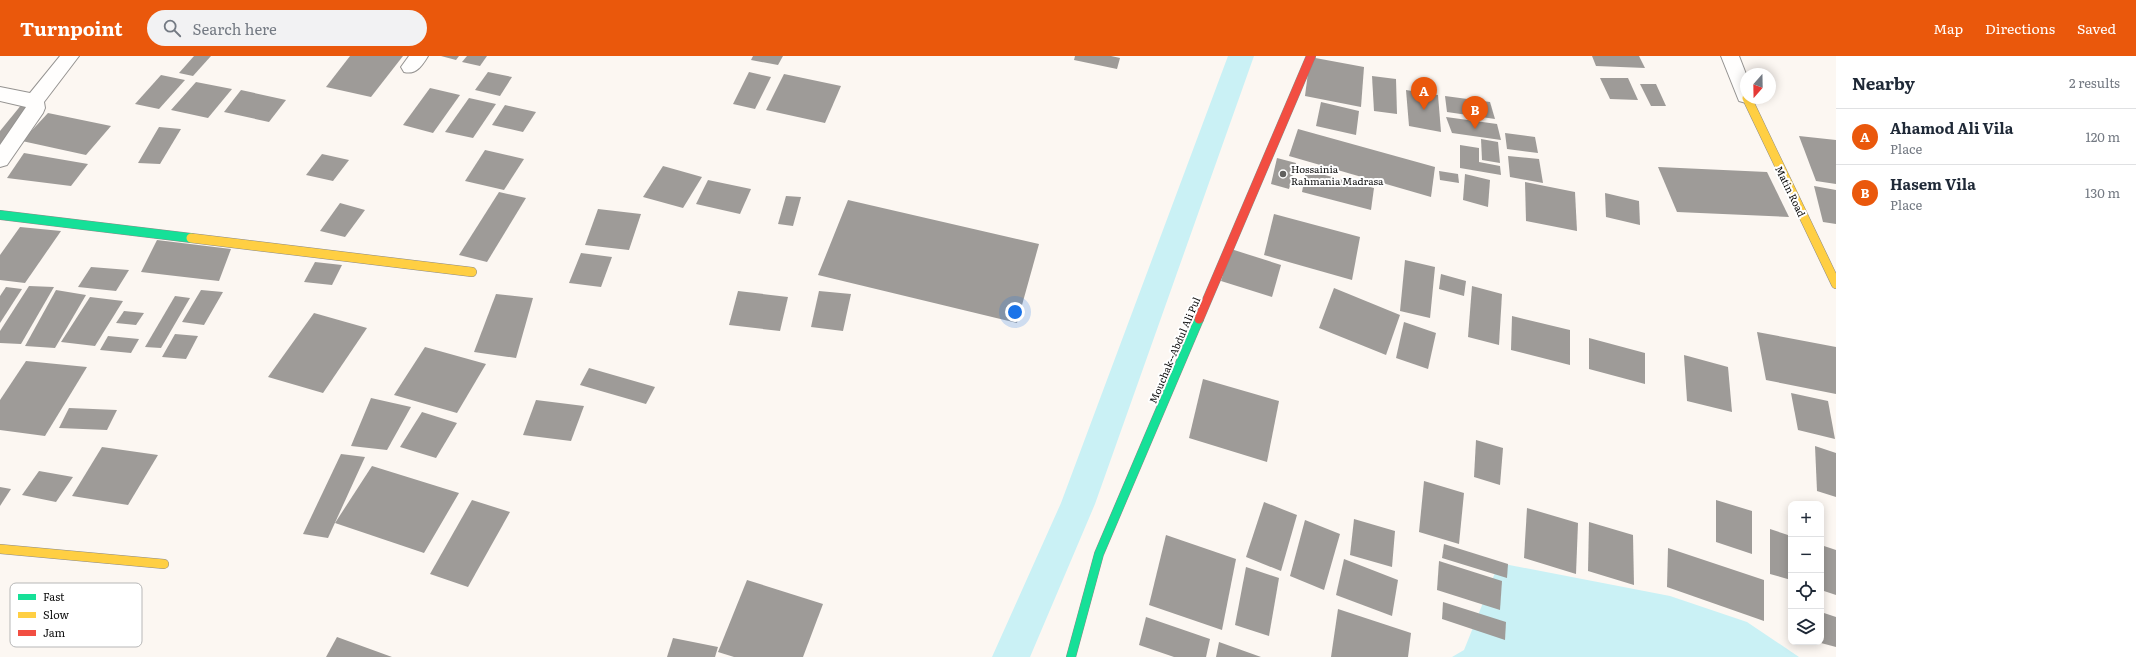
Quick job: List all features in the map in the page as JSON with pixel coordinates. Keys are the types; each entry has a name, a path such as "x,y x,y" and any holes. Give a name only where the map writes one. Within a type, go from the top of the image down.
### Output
{"street":[{"path":"34,101 70,56"},
{"name":"Mouchak--Abdul Ali Pul","path":"1071,657 1099,554 1311,56"},
{"name":"Matin Road","path":"1730,56 1740,82"},
{"path":"0,94 34,101"},
{"path":"0,160 36,108 34,101"},
{"name":"Matin Road","path":"1749,104 1836,284"},
{"path":"0,215 472,272"},
{"path":"0,549 164,564"}],"water":[{"path":"1499,563 1670,596 1747,622 1799,657 1452,657 1464,650"}],"building":[{"path":"194,56 211,56 193,76 179,73"},
{"path":"350,56 403,56 371,97 326,87"},
{"path":"441,56 459,56 456,60"},
{"path":"467,56 487,56 480,66 462,62"},
{"path":"753,56 783,56 778,65 751,60"},
{"path":"1075,56 1111,56 1120,58 1117,69 1074,60"},
{"path":"1592,56 1639,56 1645,68 1596,66"},
{"path":"1310,57 1364,67 1361,107 1305,96"},
{"path":"488,72 512,77 500,96 475,90"},
{"path":"749,72 771,77 755,109 733,104"},
{"path":"784,74 841,86 825,123 766,110"},
{"path":"161,75 185,80 159,109 135,104"},
{"path":"1372,76 1396,79 1397,114 1374,111"},
{"path":"1600,78 1628,78 1638,100 1610,99"},
{"path":"196,82 232,89 208,118 171,110"},
{"path":"1640,84 1656,84 1666,106 1651,106"},
{"path":"430,88 460,95 433,133 403,125"},
{"path":"241,90 286,100 269,122 224,112"},
{"path":"1406,90 1438,95 1441,132 1409,126"},
{"path":"1445,96 1490,102 1495,119 1447,112"},
{"path":"469,98 496,104 473,138 445,132"},
{"path":"1321,102 1359,111 1356,135 1316,126"},
{"path":"22,104 39,106 0,148 0,131"},
{"path":"505,105 536,112 523,132 492,125"},
{"path":"48,113 111,126 86,155 22,141"},
{"path":"1446,117 1497,124 1501,140 1452,133"},
{"path":"159,127 181,129 160,164 138,163"},
{"path":"1298,129 1435,167 1431,197 1289,156"},
{"path":"1505,133 1535,137 1538,153 1507,149"},
{"path":"1799,136 1836,140 1836,184 1816,181"},
{"path":"1481,139 1498,142 1500,163 1482,160"},
{"path":"1460,145 1479,148 1479,162 1500,166 1501,175 1460,168"},
{"path":"485,150 524,159 504,190 465,181"},
{"path":"24,153 88,164 71,186 7,178"},
{"path":"322,154 349,160 333,181 306,175"},
{"path":"1508,156 1539,159 1543,183 1510,177"},
{"name":"Hossainia Rahmania Madrasa","path":"1277,158 1296,163 1289,189 1271,184"},
{"path":"663,166 702,177 683,208 643,197"},
{"path":"1658,167 1767,172 1789,217 1677,212"},
{"path":"1306,170 1374,188 1371,210 1302,192"},
{"path":"1439,171 1458,174 1459,183 1440,180"},
{"path":"1465,174 1490,180 1488,207 1463,200"},
{"path":"708,180 751,189 740,214 696,204"},
{"path":"1525,182 1575,192 1577,231 1526,221"},
{"path":"1814,186 1836,190 1836,224 1823,222"},
{"path":"499,192 526,198 487,262 459,255"},
{"path":"1605,193 1639,201 1640,225 1606,217"},
{"path":"786,196 801,197 793,226 778,224"},
{"path":"848,200 1039,244 1017,323 818,275"},
{"path":"340,203 365,210 345,237 320,231"},
{"path":"598,209 641,214 629,250 585,245"},
{"path":"1274,214 1360,237 1352,280 1264,255"},
{"path":"20,227 61,231 25,283 0,280 0,255"},
{"path":"157,240 231,249 219,281 141,272"},
{"path":"1231,249 1281,265 1272,297 1221,281"},
{"path":"581,253 612,257 601,287 569,283"},
{"path":"1405,260 1435,267 1430,318 1400,311"},
{"path":"315,262 342,265 332,285 304,282"},
{"path":"91,267 129,270 116,291 78,287"},
{"path":"1441,274 1466,281 1464,296 1439,289"},
{"path":"29,286 54,287 21,344 0,343 0,331"},
{"path":"1472,286 1502,294 1499,345 1468,337"},
{"path":"6,287 22,289 0,323 0,296"},
{"path":"1334,288 1400,315 1386,355 1319,328"},
{"path":"56,290 86,295 55,348 25,346"},
{"path":"201,290 223,292 204,325 182,322"},
{"path":"738,291 788,297 780,331 729,325"},
{"path":"819,291 851,294 843,331 811,327"},
{"path":"496,294 533,298 516,358 474,352"},
{"path":"175,296 190,298 161,348 145,347"},
{"path":"90,297 123,301 95,346 61,342"},
{"path":"124,311 144,313 136,325 116,323"},
{"path":"314,313 367,328 323,393 268,377"},
{"path":"1512,316 1570,330 1570,365 1511,350"},
{"path":"1404,322 1436,333 1428,369 1396,358"},
{"path":"1757,332 1836,347 1836,394 1766,380"},
{"path":"175,334 198,336 186,359 162,357"},
{"path":"108,336 139,339 131,353 100,350"},
{"path":"1589,338 1645,353 1645,384 1589,369"},
{"path":"425,347 486,364 457,413 394,395"},
{"path":"1684,355 1728,367 1732,412 1687,401"},
{"path":"26,361 87,367 45,436 0,430 0,400"},
{"path":"589,368 655,387 646,404 580,385"},
{"path":"1203,379 1279,401 1267,462 1189,438"},
{"path":"1791,393 1828,401 1835,439 1798,430"},
{"path":"371,398 411,407 387,450 351,446"},
{"path":"536,400 584,406 571,441 523,435"},
{"path":"69,408 117,410 107,430 59,428"},
{"path":"422,412 457,423 436,458 400,447"},
{"path":"1476,440 1503,448 1500,485 1474,477"},
{"path":"1815,446 1836,453 1836,497 1817,491"},
{"path":"102,447 158,455 128,505 72,496"},
{"path":"341,454 365,457 328,538 303,534"},
{"path":"372,466 459,493 424,553 335,523"},
{"path":"39,471 73,477 56,502 22,495"},
{"path":"1424,481 1464,493 1459,544 1419,532"},
{"path":"0,487 11,489 0,506"},
{"path":"472,500 510,512 468,587 430,574"},
{"path":"1716,500 1752,511 1752,554 1716,542"},
{"path":"1264,502 1297,515 1281,571 1246,557"},
{"path":"1527,508 1578,523 1576,574 1524,558"},
{"path":"1354,519 1395,531 1392,567 1350,555"},
{"path":"1305,520 1340,534 1324,590 1290,576"},
{"path":"1589,522 1633,535 1634,585 1588,571"},
{"path":"1770,529 1788,535 1788,579 1770,574"},
{"path":"1166,535 1236,559 1222,630 1149,605"},
{"path":"1444,544 1508,564 1507,578 1442,558"},
{"path":"1824,546 1836,550 1836,595 1824,591"},
{"path":"1668,548 1764,580 1764,621 1667,587"},
{"path":"1344,559 1398,580 1392,616 1336,595"},
{"path":"1439,561 1502,581 1500,610 1437,590"},
{"path":"1246,567 1279,578 1269,636 1235,625"},
{"path":"747,580 823,604 803,657 734,657 718,652"},
{"path":"1443,602 1506,622 1505,640 1442,619"},
{"path":"1338,609 1411,633 1408,657 1331,657"},
{"path":"1824,613 1836,617 1836,647 1824,644"},
{"path":"1146,617 1210,639 1206,657 1174,657 1139,645"},
{"path":"337,637 392,657 326,657"},
{"path":"673,638 718,647 715,657 667,657"},
{"path":"1219,642 1261,657 1216,657"}],"waterway":[{"path":"1011,657 1078,504 1241,56"}],"traffic: fast":[{"path":"0,215 191,238"},
{"path":"1071,657 1099,554 1199,319"}],"traffic: slow":[{"path":"1750,104 1836,284"},
{"path":"191,238 472,272"},
{"path":"0,549 164,564"}],"traffic: jam":[{"path":"1199,319 1311,56"}],"place":[{"name":"Ahamod Ali Vila","path":"1424,110"},
{"name":"Hasem Vila","path":"1475,129"},
{"name":"Hossainia Rahmania Madrasa","path":"1283,174"}]}
